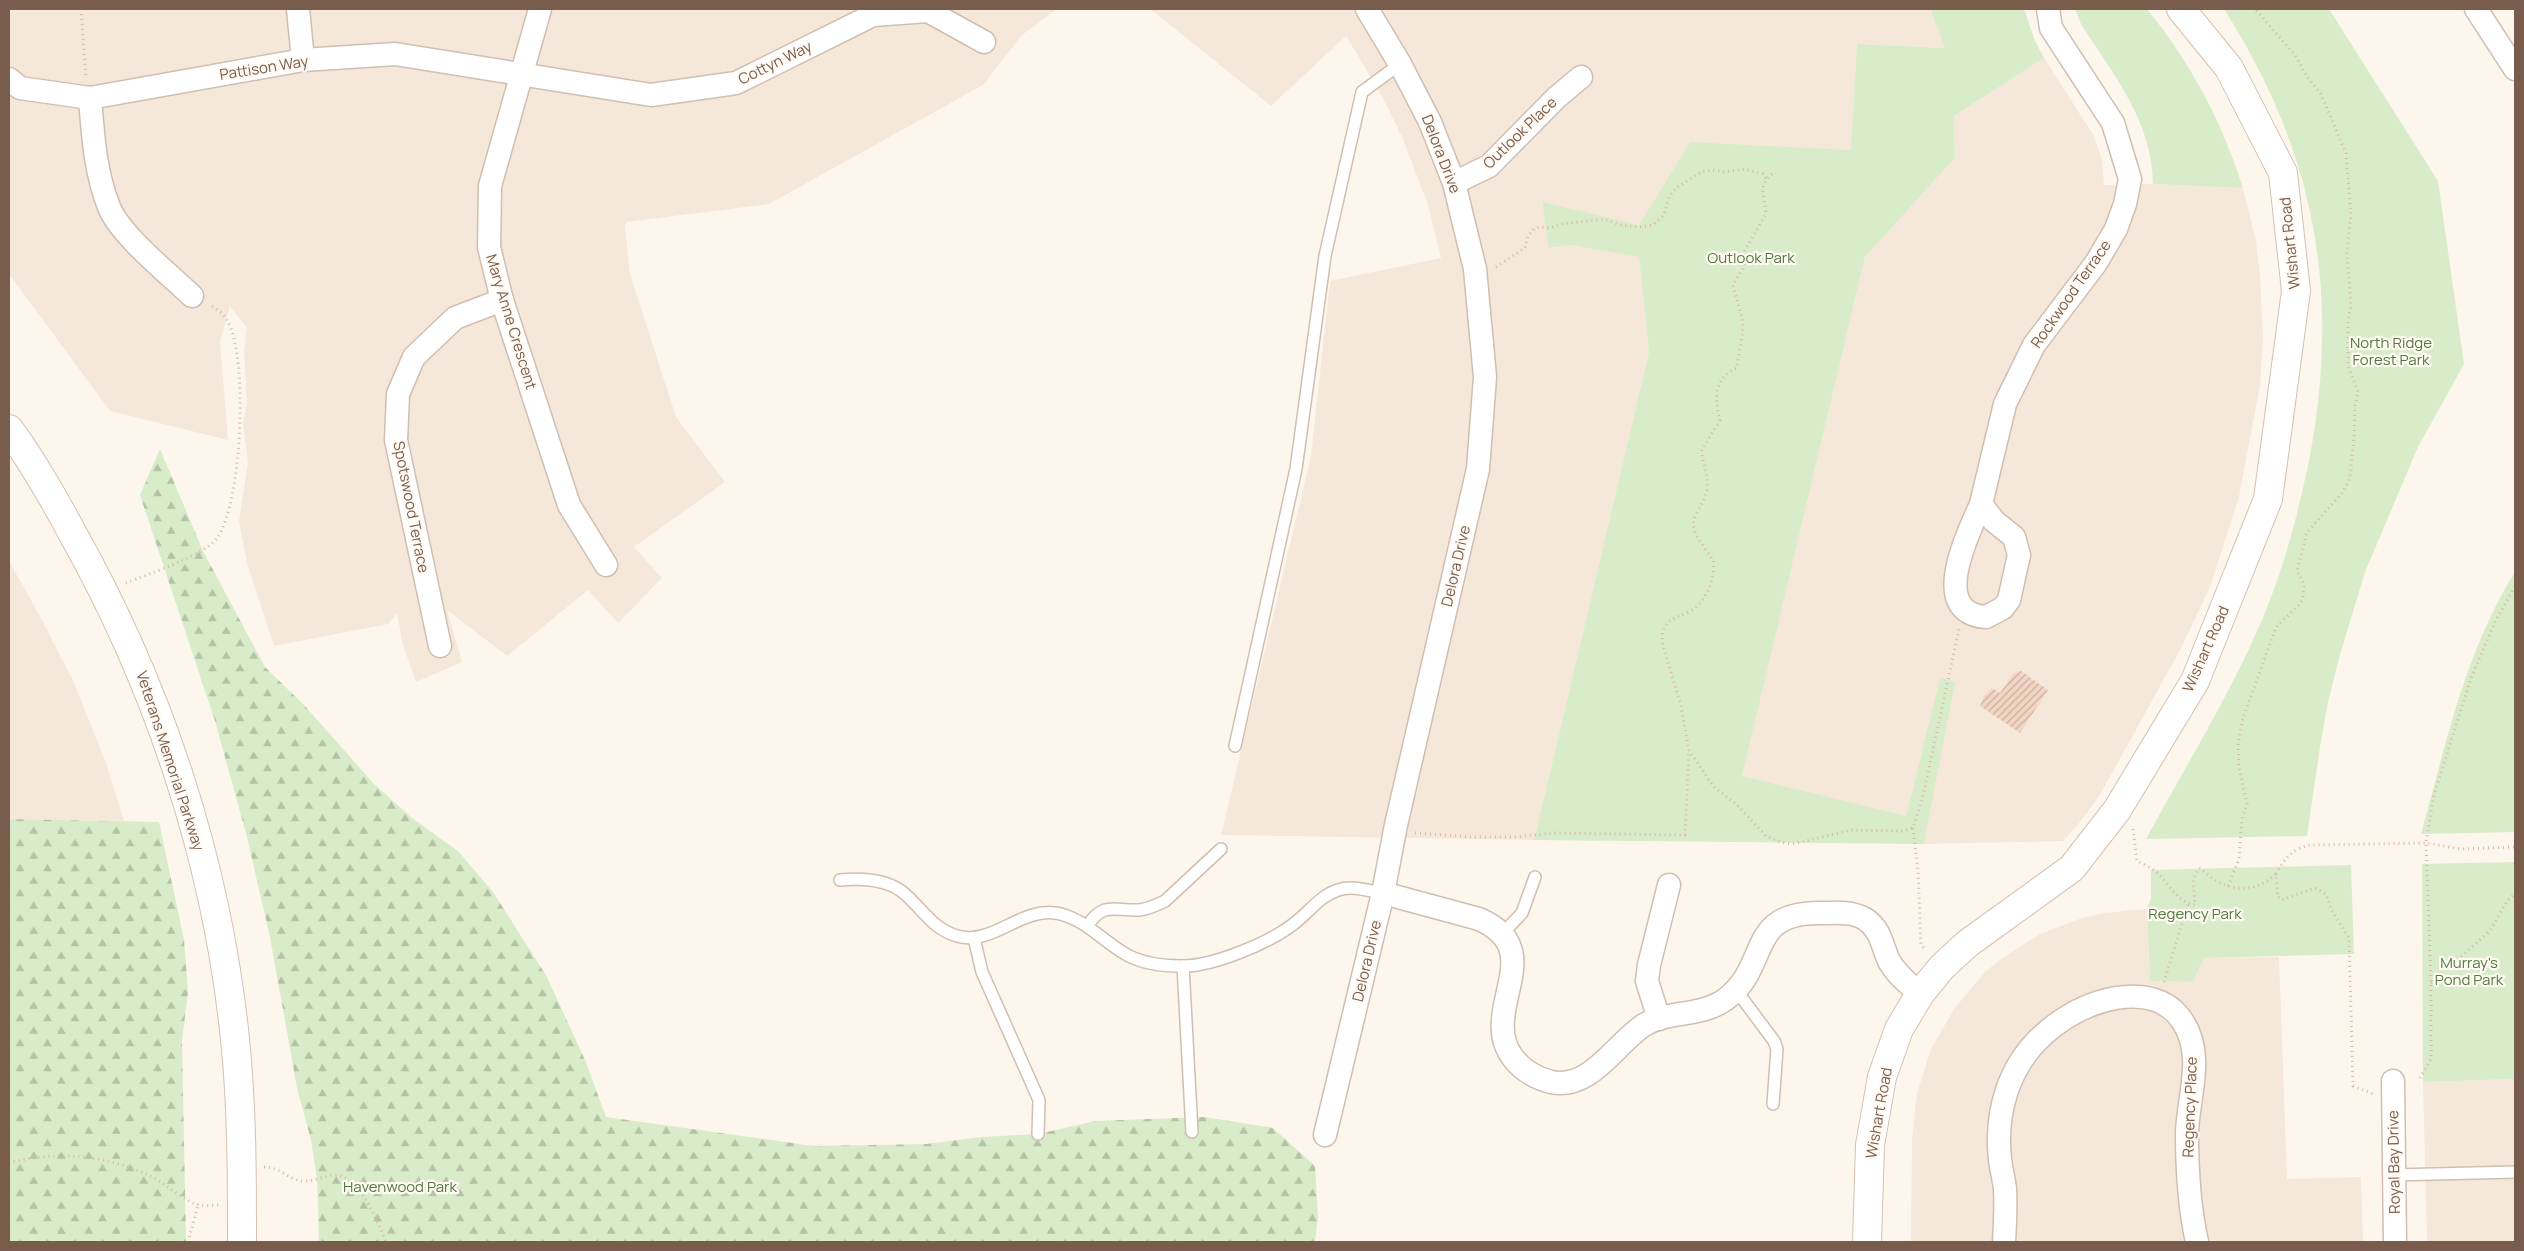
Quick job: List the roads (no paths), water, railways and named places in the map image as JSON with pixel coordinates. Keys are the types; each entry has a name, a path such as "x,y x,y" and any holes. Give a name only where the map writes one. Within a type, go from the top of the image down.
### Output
{"street":[{"path":"298,9 303,60"},
{"name":"Mary Anne Crescent","path":"540,9 490,186 489,247 502,300 569,506 606,565"},
{"name":"Delora Drive","path":"1325,1135 1383,893 1395,832 1478,469 1485,377 1475,269 1454,184 1430,122 1400,64 1367,9"},
{"name":"Rockwood Terrace","path":"1981,504 1994,522 2014,537 2019,555 2009,600 2004,608 1986,618 1968,613 1960,606 1954,588 1964,543 1981,504 2004,404 2034,346 2096,263 2116,229 2125,204 2130,179 2113,123 2051,28 2048,9"},
{"name":"Wishart Road","path":"1868,1242 1870,1146 1882,1077 1899,1029 1920,994 1942,967 1967,944 2072,868 2117,810 2195,681 2268,499 2296,291 2282,173 2229,68 2181,9"},
{"path":"2476,9 2515,69"},
{"name":"Cottyn Way","path":"523,73 651,95 736,83 873,15 928,11 984,42"},
{"name":"Pattison Way","path":"9,79 20,88 90,98 303,60 395,54 523,73"},
{"name":"Outlook Place","path":"1454,184 1489,166 1556,98 1581,77"},
{"path":"90,98 97,169 109,209 135,243 192,296"},
{"name":"Spotswood Terrace","path":"440,646 396,440 398,394 414,357 455,318 502,300"},
{"name":"Veterans Memorial Parkway","path":"9,429 35,465 104,592 149,691 194,823 219,931 235,1037 242,1117 242,1242"},
{"path":"1659,1019 1647,981 1649,965 1669,885"},
{"path":"1383,893 1479,919 1493,926 1502,934 1509,946 1514,962 1504,1009 1502,1030 1510,1053 1528,1073 1553,1082 1567,1082 1594,1070 1636,1031 1659,1019 1708,1008 1725,1000 1736,990 1749,973 1764,937 1774,924 1790,915 1810,912 1849,913 1865,919 1875,927 1896,971 1920,994"},
{"name":"Regency Place","path":"2004,1242 2005,1187 1999,1141 2005,1094 2013,1073 2033,1044 2054,1025 2076,1011 2096,1002 2138,996 2159,1000 2168,1006 2183,1021 2192,1040 2194,1058 2193,1082 2188,1114 2189,1197 2196,1242"},
{"name":"Royal Bay Drive","path":"2393,1092 2395,1242"}],"lane":[{"path":"1235,746 1296,469 1325,256 1362,92 1400,64"},
{"path":"1087,926 1093,917 1102,910 1114,908 1140,910 1155,907 1165,901 1220,850"},
{"path":"1502,934 1522,913 1535,877"},
{"path":"840,880 872,880 891,885 904,894 934,925 960,937 974,938 1037,914 1053,913 1070,917 1087,926 1130,956 1154,964 1183,966 1214,962 1281,932 1296,923 1326,896 1339,889 1353,888 1383,893"},
{"path":"974,938 982,972 1039,1100 1038,1134"},
{"path":"1183,966 1192,1132"},
{"path":"1736,990 1774,1041 1777,1049 1773,1104"},
{"path":"2394,1176 2515,1172"}],"park label":[{"name":"Outlook Park","path":"1751,258"},
{"name":"North Ridge Forest Park","path":"2391,352"},
{"name":"Regency Park","path":"2195,914"},
{"name":"Murray's Pond Park","path":"2469,972"},
{"name":"Havenwood Park","path":"400,1187"}]}
